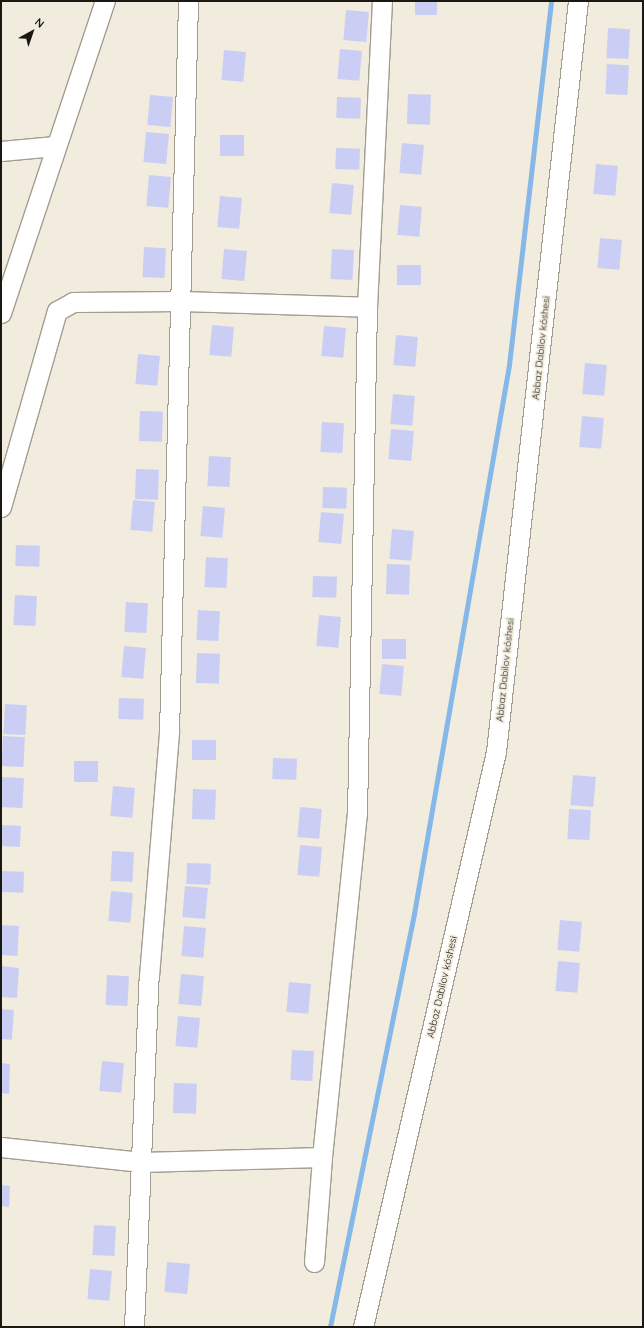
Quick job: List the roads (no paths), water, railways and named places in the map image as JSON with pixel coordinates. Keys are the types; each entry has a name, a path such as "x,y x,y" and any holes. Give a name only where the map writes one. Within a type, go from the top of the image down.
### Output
{"street":[{"path":"1,314 55,146 105,1"},
{"path":"134,1327 148,976 169,732 188,1"},
{"path":"314,1262 322,1158 357,814 367,307 382,1"},
{"name":"Abbaz Dabilov kóshesi","path":"363,1327 496,752 578,1"},
{"path":"1,151 55,146"},
{"path":"1,507 57,311 73,302 180,301 367,307"},
{"path":"1,1147 141,1162 322,1158"}],"waterway":[{"path":"330,1327 414,914 509,365 551,1"}]}
